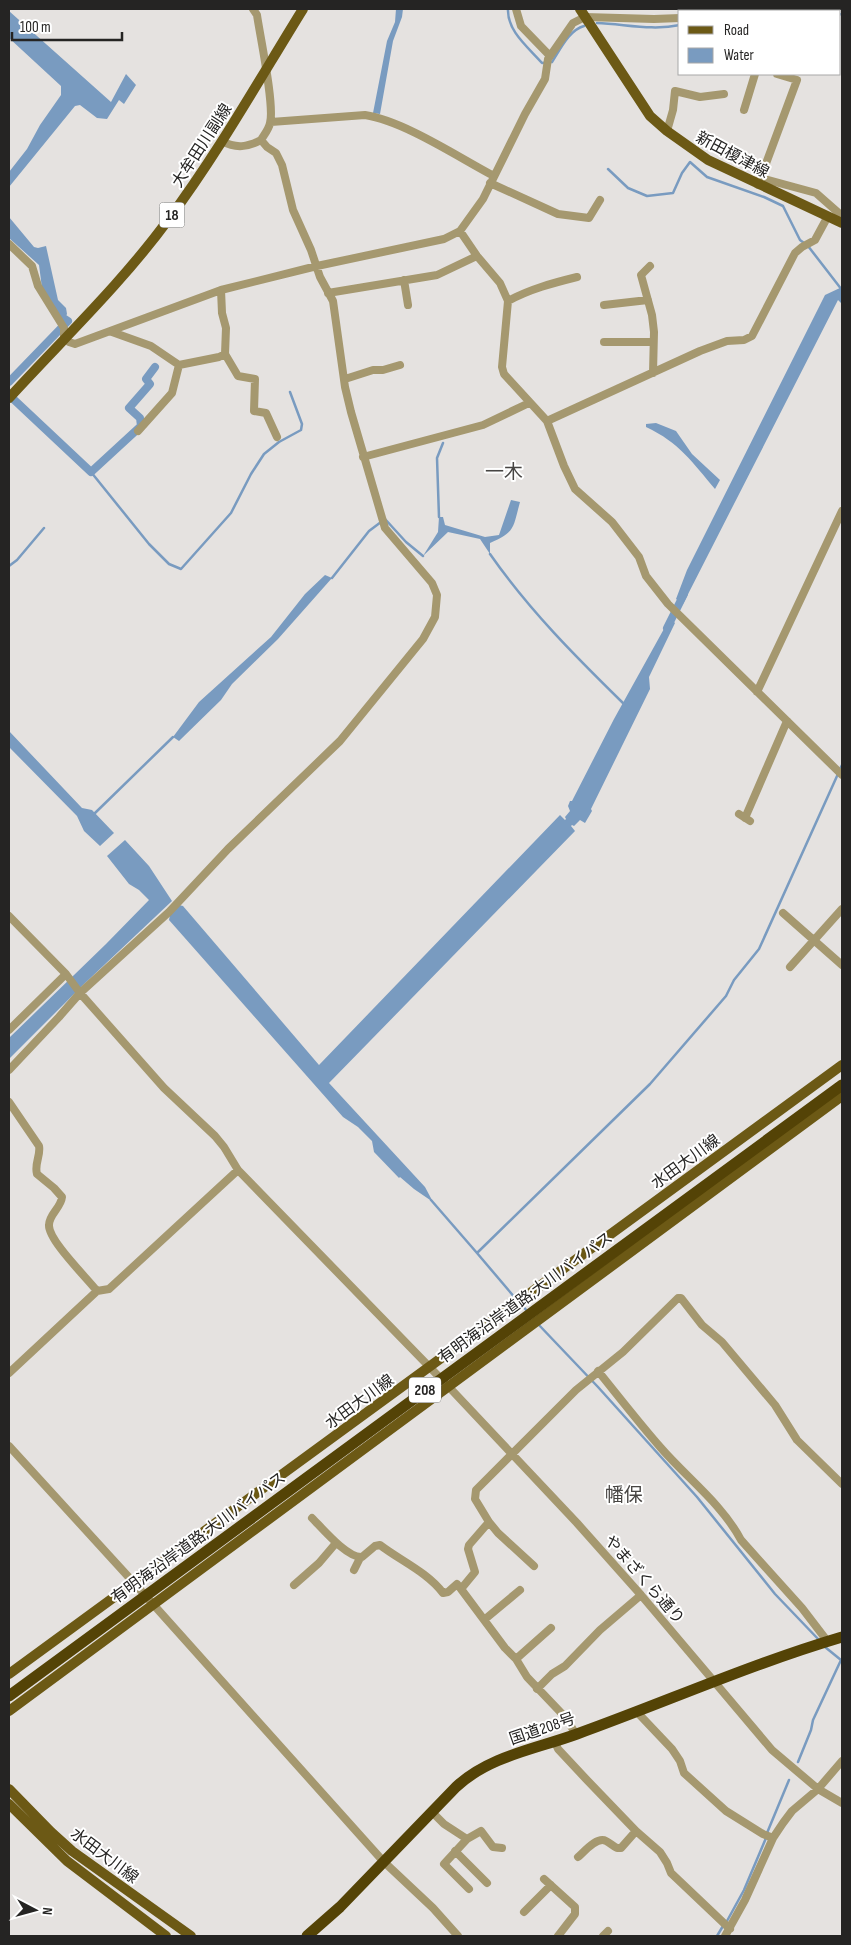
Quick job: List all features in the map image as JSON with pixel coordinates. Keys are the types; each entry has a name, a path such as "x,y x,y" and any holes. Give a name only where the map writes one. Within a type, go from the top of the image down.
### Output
{"highway":[{"name":"有明海沿岸道路;大川バイパス","path":"9,1696 842,1086"},
{"name":"有明海沿岸道路;大川バイパス","path":"9,1700 430,1390 558,1299 842,1091"},
{"name":"国道208号","path":"307,1936 340,1907 468,1776 481,1768 501,1759 555,1742 769,1660 842,1638"}],"main road":[{"name":"大牟田川副線","path":"9,398 64,333 102,298 157,234 222,142 303,9"},
{"name":"新田榎津線","path":"583,13 650,116 667,131 708,160 760,182 828,216 841,218"},
{"name":"水田大川線","path":"9,1674 135,1584 842,1065"},
{"path":"9,1711 842,1096"},
{"name":"水田大川線","path":"9,1789 72,1851 191,1936"},
{"name":"水田大川線","path":"9,1804 67,1861 166,1936"}],"street":[{"path":"222,142 230,146 241,147 261,140 271,122 270,95 257,15 253,9"},
{"path":"516,9 521,26 548,60"},
{"path":"9,244 32,266 38,286 58,318 69,342 75,344 112,332 221,290 316,266 444,239 460,231 475,213 545,79 548,60 573,23 583,13 660,20 678,18"},
{"path":"744,110 754,75"},
{"path":"780,75 797,80 760,182 816,193 841,218"},
{"path":"667,131 676,92 700,97 724,94"},
{"path":"271,122 365,115 378,117 417,134 492,180 564,216 589,218 600,200"},
{"path":"9,1070 59,1017 80,991 169,912 228,849 340,741 424,639 431,626 437,605 437,595 432,583 385,528 363,457 345,387 332,300 320,278 294,210 282,164 276,153 266,147 261,140"},
{"path":"546,421 700,351 727,341 744,340 752,336 796,253 802,247 812,243 828,216"},
{"path":"460,231 477,256 500,283 508,301 502,367 507,378 546,421 575,489 612,522 639,557 646,576 680,617 840,773"},
{"path":"328,293 437,275 477,256"},
{"path":"650,266 641,275 652,315 653,373"},
{"path":"508,301 541,286 577,277"},
{"path":"404,280 408,305"},
{"path":"221,290 222,313 226,328 225,354 238,376 255,379 254,411 266,413 277,437"},
{"path":"604,305 648,300"},
{"path":"112,332 151,346 179,364 219,357 225,354"},
{"path":"604,342 653,342"},
{"path":"138,431 172,393 179,364"},
{"path":"345,379 373,370 383,370 400,365"},
{"path":"363,457 483,425 530,403"},
{"path":"757,692 842,511"},
{"path":"744,818 787,721"},
{"path":"790,967 842,909"},
{"path":"783,913 842,965"},
{"name":"やまざくら通り","path":"9,916 67,976 164,1088 215,1136 238,1170 448,1386 577,1523 641,1595 712,1682 772,1750 818,1789 842,1803"},
{"path":"9,1030 67,976"},
{"path":"9,1102 39,1146 40,1150 36,1165 37,1174 62,1197 49,1222 50,1234 97,1291"},
{"path":"9,1373 97,1291 109,1289 238,1170"},
{"path":"534,1566 498,1533 489,1522 475,1499 474,1494 476,1490 584,1382 622,1352 678,1298 681,1298 702,1324 722,1342 775,1404 798,1440 842,1484"},
{"path":"598,1371 660,1447 713,1503 741,1540 784,1587 822,1643"},
{"path":"9,1446 383,1861 433,1908 458,1936"},
{"path":"312,1518 336,1543 355,1557 360,1558"},
{"path":"461,1588 475,1572 468,1549 469,1545 489,1522"},
{"path":"294,1585 319,1563 336,1543"},
{"path":"354,1570 360,1558 375,1546 380,1546 425,1575 443,1593 448,1592 457,1584 537,1689 567,1719 576,1734"},
{"path":"484,1620 520,1590"},
{"path":"537,1689 552,1674 565,1666 600,1630 641,1595"},
{"path":"516,1659 550,1628"},
{"path":"636,1711 672,1749 684,1773 726,1811 763,1834 773,1838"},
{"path":"555,1742 558,1749 636,1831 660,1852 671,1873 730,1929"},
{"path":"725,1936 745,1900 773,1838 792,1812 818,1789 842,1762"},
{"path":"432,1812 444,1824 467,1839"},
{"path":"469,1889 444,1864 467,1839 481,1831 493,1847 502,1848"},
{"path":"578,1857 590,1846 601,1840 621,1848 636,1831"},
{"path":"455,1851 488,1883"},
{"path":"544,1879 575,1910 575,1914 558,1936"},
{"path":"524,1912 551,1885"}],"water":[{"path":"396,9 403,9 402,17 393,41 380,114 373,113 387,41 395,22"},
{"path":"9,11 111,102 126,74 136,85 124,104 119,100 107,119 97,118 80,105 75,106 9,187 9,172 27,149 40,125 61,95 61,86 9,38"},
{"path":"9,217 34,247 46,246 58,300 66,308 67,314 63,322 42,288 39,265 9,238"},
{"path":"842,287 842,304 838,300 683,604 676,599 687,570 825,295"},
{"path":"656,423 676,431 692,454 720,480 715,489 677,447 646,427 646,424"},
{"path":"511,500 520,502 514,523 509,532 490,543 490,554 480,539 448,532 423,556 438,532 439,517 443,517 445,525 485,537 499,535"},
{"path":"325,575 332,578 278,639 232,684 221,700 179,741 173,737 199,702 271,637 305,594"},
{"path":"670,618 675,623 649,677 650,689 585,823 580,820 574,826 571,826 575,831 329,1083 425,1187 433,1202 399,1178 374,1152 372,1141 358,1127 343,1117 169,920 170,915 179,905 183,906 319,1065 560,815 566,819 565,817 570,811 568,806 570,801 572,801 614,719"},
{"path":"9,731 82,808 92,810 114,833 100,846 84,831 77,816 9,747"},
{"path":"125,840 149,866 172,901 83,985 9,1059 9,1038 149,900 139,890 129,884 107,856"}],"waterway":[{"path":"508,9 515,32 542,63 552,62 569,36 584,26"},
{"path":"820,9 824,10"},
{"path":"597,23 649,27 678,25"},
{"path":"608,169 628,188 647,196 673,193 682,173 690,162 707,177 764,197 783,206 800,240 804,243"},
{"path":"808,246 842,290"},
{"path":"9,382 68,321 65,319"},
{"path":"9,395 91,472 141,426 140,418 129,408 150,384 146,379 155,367"},
{"path":"91,472 149,544 169,564 181,569 231,513 251,474 264,454 279,442 301,430 302,424 290,392"},
{"path":"439,517 437,458 443,443"},
{"path":"332,578 369,531 385,519 406,542 423,556"},
{"path":"9,566 17,560 44,528"},
{"path":"490,554 537,614 624,704"},
{"path":"667,628 684,594"},
{"path":"94,814 173,737"},
{"path":"431,1200 477,1253 650,1084 726,996 734,980 759,949 842,765"},
{"path":"477,1253 516,1299"},
{"path":"520,1303 528,1312"},
{"path":"538,1324 598,1387 697,1497 775,1594 820,1641"},
{"path":"798,1762 813,1720 841,1660 825,1647"},
{"path":"767,1833 789,1780"},
{"path":"727,1921 744,1890 766,1838"},
{"path":"717,1936 723,1926"}],"district":[{"name":"一木","path":"504,471"},
{"name":"幡保","path":"624,1494"}]}
